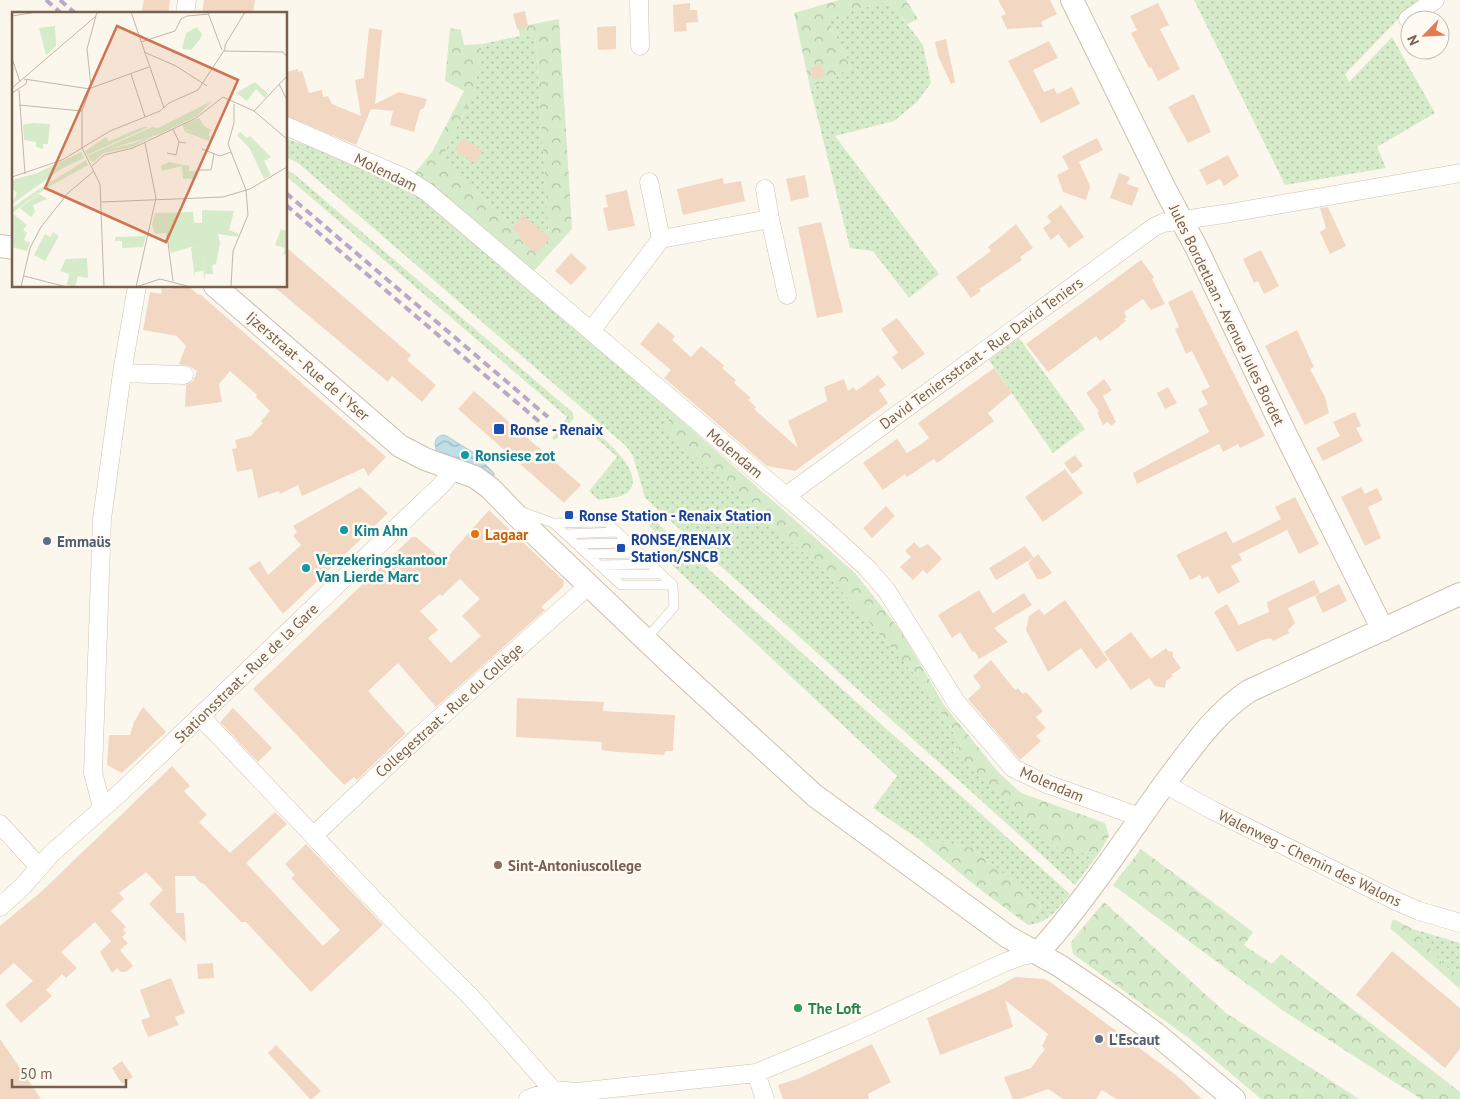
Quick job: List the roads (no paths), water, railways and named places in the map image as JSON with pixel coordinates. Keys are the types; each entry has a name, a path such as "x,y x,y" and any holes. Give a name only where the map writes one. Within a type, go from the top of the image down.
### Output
{"street":[{"path":"639,0 640,46"},
{"name":"Jules Bordetlaan - Avenue Jules Bordet","path":"1072,0 1197,249 1289,442 1383,630"},
{"path":"1421,10 1435,0"},
{"name":"Molendam","path":"288,127 404,178 426,192 786,496 867,568 887,592 956,702 1013,768 1135,824"},
{"name":"David Teniersstraat - Rue David Teniers","path":"786,496 1146,231 1163,223 1460,172"},
{"path":"649,182 661,239"},
{"path":"764,189 787,295"},
{"path":"591,331 661,239 770,219"},
{"path":"102,807 93,773 102,519 122,373 137,288"},
{"name":"Ijzerstraat - Rue de l'Yser","path":"217,288 400,446 425,459 475,477 490,488 588,586 753,741 814,795 1008,937 1038,953 1100,993 1155,1033 1234,1099"},
{"path":"122,373 184,375"},
{"name":"Stationsstraat - Rue de la Gare","path":"0,907 38,867 102,807 121,792 440,486 455,469"},
{"name":"Collegestraat - Rue du Collège","path":"313,836 451,707 588,586"},
{"path":"528,1099 562,1093 756,1073 850,1034 1003,963 1022,956 1038,953 1205,729 1229,704 1248,691 1460,594"},
{"path":"200,716 395,922 562,1093"},
{"name":"Walenweg - Chemin des Walons","path":"1165,784 1203,806 1396,901 1419,911 1460,922"},
{"path":"0,824 38,867"},
{"path":"756,1073 765,1099"}],"lane":[{"path":"513,510 531,514 553,523 621,585 673,585"},
{"path":"553,523 607,522 673,585 674,607 646,640"},
{"path":"565,534 618,532"},
{"path":"576,544 629,543"},
{"path":"588,554 640,553"},
{"path":"598,564 651,564"},
{"path":"610,574 662,574"}],"water":[{"path":"445,435 474,453 494,473 494,476 468,462 437,451 435,445 437,438"}],"railway":[{"path":"46,0 60,12"},
{"path":"60,0 74,12"},
{"path":"288,195 548,417"},
{"path":"288,207 542,424"}],"place":[{"name":"Ronse - Renaix","path":"499,429"},
{"name":"Ronsiese zot","path":"465,455"},
{"name":"Ronse Station - Renaix Station","path":"569,515"},
{"name":"Kim Ahn","path":"344,530"},
{"name":"Lagaar","path":"475,534"},
{"name":"Emmaüs","path":"47,541"},
{"name":"RONSE/RENAIX Station/SNCB","path":"621,548"},
{"name":"Verzekeringskantoor Van Lierde Marc","path":"306,568"},
{"name":"Sint-Antoniuscollege","path":"498,865"},
{"name":"The Loft","path":"798,1008"},
{"name":"L'Escaut","path":"1099,1039"}]}
